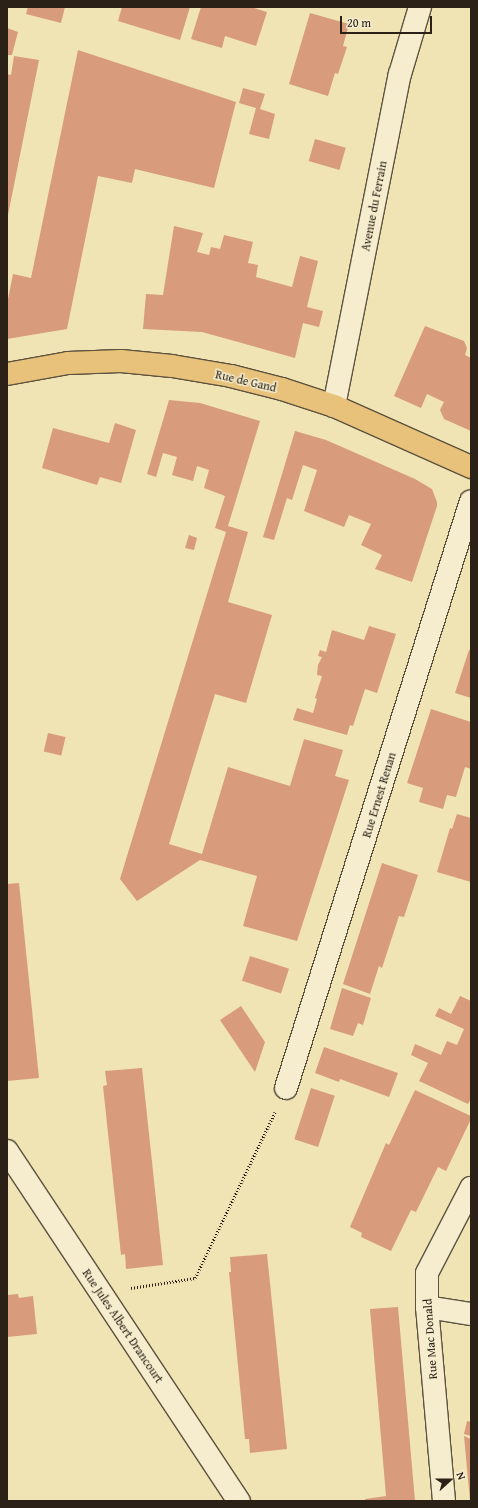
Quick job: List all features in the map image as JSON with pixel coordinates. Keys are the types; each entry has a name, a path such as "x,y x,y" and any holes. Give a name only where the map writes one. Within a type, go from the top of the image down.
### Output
{"main road":[{"name":"Rue de Gand","path":"7,374 68,363 144,362 231,376 285,390 334,406 471,467"}],"street":[{"name":"Avenue du Ferrain","path":"334,406 400,74 420,7"},
{"name":"Rue Ernest Renan","path":"286,1088 471,501"},
{"name":"Rue Jules Albert Drancourt","path":"7,1151 239,1501"},
{"name":"Rue Mac Donald","path":"444,1501 427,1307 427,1273 471,1188"},
{"path":"427,1307 471,1314"}],"path":[{"path":"100,1293 195,1278 286,1088"}],"building":[{"path":"28,7 65,7 61,23 26,14"},
{"path":"122,7 190,7 180,40 118,21"},
{"path":"201,7 251,7 267,12 256,46 225,36 222,48 191,39"},
{"path":"310,13 349,24 343,46 347,47 338,74 335,73 328,96 289,84"},
{"path":"7,28 18,32 12,55 7,55"},
{"path":"78,50 236,102 214,188 135,169 132,183 98,176 67,329 7,339 7,304 13,274 31,278"},
{"path":"14,56 39,60 8,215 7,74 11,75"},
{"path":"243,88 265,94 260,109 275,114 269,139 249,134 256,108 239,103"},
{"path":"315,139 346,148 339,170 309,161"},
{"path":"174,226 203,233 197,252 209,255 211,247 220,249 224,235 253,242 248,263 258,265 256,277 292,287 300,256 318,261 307,307 323,311 319,327 303,323 295,358 202,332 143,329 146,294 163,295"},
{"path":"425,326 464,341 467,348 465,355 471,358 471,431 444,419 440,410 444,402 427,394 421,408 394,396"},
{"path":"169,400 200,403 260,421 228,526 248,532 228,602 272,615 246,703 215,694 169,844 202,854 228,767 290,786 304,739 343,750 335,776 349,780 297,941 243,926 257,876 200,860 137,901 120,879 226,532 215,528 225,496 204,488 209,470 197,466 193,481 172,475 177,457 163,453 156,477 147,474"},
{"path":"115,423 136,430 121,483 100,477 97,485 42,468 53,428 109,443"},
{"path":"295,431 326,440 415,479 432,489 437,506 412,582 375,569 382,555 361,545 371,524 349,515 344,527 304,511 317,470 303,465 292,500 287,498 274,540 263,537"},
{"path":"189,535 197,538 194,550 185,548"},
{"path":"369,626 396,634 377,693 365,689 353,726 350,725 347,735 293,720 297,708 313,713 317,699 315,698 322,676 317,675 318,665 322,657 318,656 320,650 326,652 332,630 364,640"},
{"path":"469,650 471,651 471,698 455,693"},
{"path":"431,709 471,722 471,769 465,767 456,797 447,795 443,809 419,802 423,788 407,783"},
{"path":"48,733 66,737 61,756 44,752"},
{"path":"457,814 471,818 471,882 437,872 450,828 452,829"},
{"path":"382,863 418,875 404,917 399,916 382,968 379,966 370,994 343,984"},
{"path":"19,883 39,1078 7,1081 7,884"},
{"path":"250,956 289,969 281,993 242,981"},
{"path":"342,988 371,998 363,1025 358,1023 353,1036 330,1029"},
{"path":"460,996 471,1001 471,1099 468,1104 419,1081 428,1063 411,1055 415,1044 441,1055 447,1041 457,1045 464,1029 435,1016 439,1008 451,1014"},
{"path":"241,1006 265,1042 255,1072 220,1020"},
{"path":"324,1047 398,1073 389,1097 340,1079 339,1082 315,1073"},
{"path":"142,1068 163,1265 126,1269 125,1254 121,1255 103,1086 107,1085 105,1071"},
{"path":"311,1088 335,1096 318,1147 294,1139"},
{"path":"415,1090 471,1116 471,1119 446,1171 438,1167 416,1212 411,1210 391,1251 361,1237 362,1233 350,1227 386,1143 389,1145"},
{"path":"267,1254 287,1449 250,1453 249,1439 245,1439 229,1272 231,1272 230,1257"},
{"path":"18,1294 19,1298 33,1296 37,1334 7,1337 7,1295"},
{"path":"398,1307 415,1501 366,1501 365,1499 386,1496 370,1309"},
{"path":"467,1421 471,1422 471,1436 464,1434"},
{"path":"464,1436 471,1439 471,1501 470,1501"}]}
